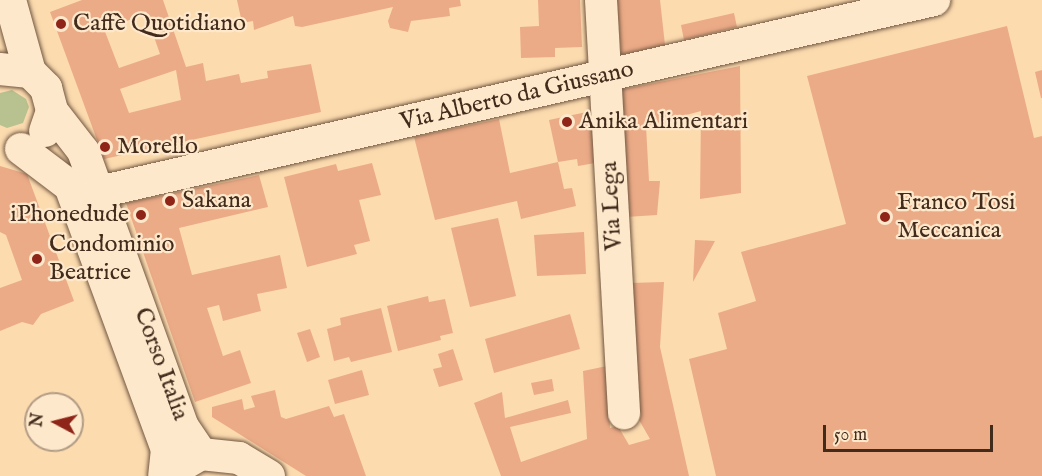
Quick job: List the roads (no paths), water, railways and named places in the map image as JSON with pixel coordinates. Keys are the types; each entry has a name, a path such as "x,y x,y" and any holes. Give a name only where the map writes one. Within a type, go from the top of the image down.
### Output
{"street":[{"path":"0,32 8,0"},
{"path":"8,0 15,70"},
{"name":"Via Lega","path":"601,0 624,413"},
{"name":"Via Alberto da Giussano","path":"99,192 934,0"},
{"name":"Corso Italia","path":"15,70 46,88 52,111 83,151 183,427 201,454"},
{"path":"10,149 42,135 52,111"},
{"name":"Corso Italia","path":"10,149 70,186 167,449 165,476"},
{"path":"165,476 201,454 239,458 268,476"}],"place":[{"name":"Caffè Quotidiano","path":"61,24"},
{"name":"Anika Alimentari","path":"567,122"},
{"name":"Morello","path":"105,147"},
{"name":"Sakana","path":"170,201"},
{"name":"iPhonedude","path":"141,215"},
{"name":"Franco Tosi Meccanica","path":"885,217"},
{"name":"Condominio Beatrice","path":"37,259"}]}
